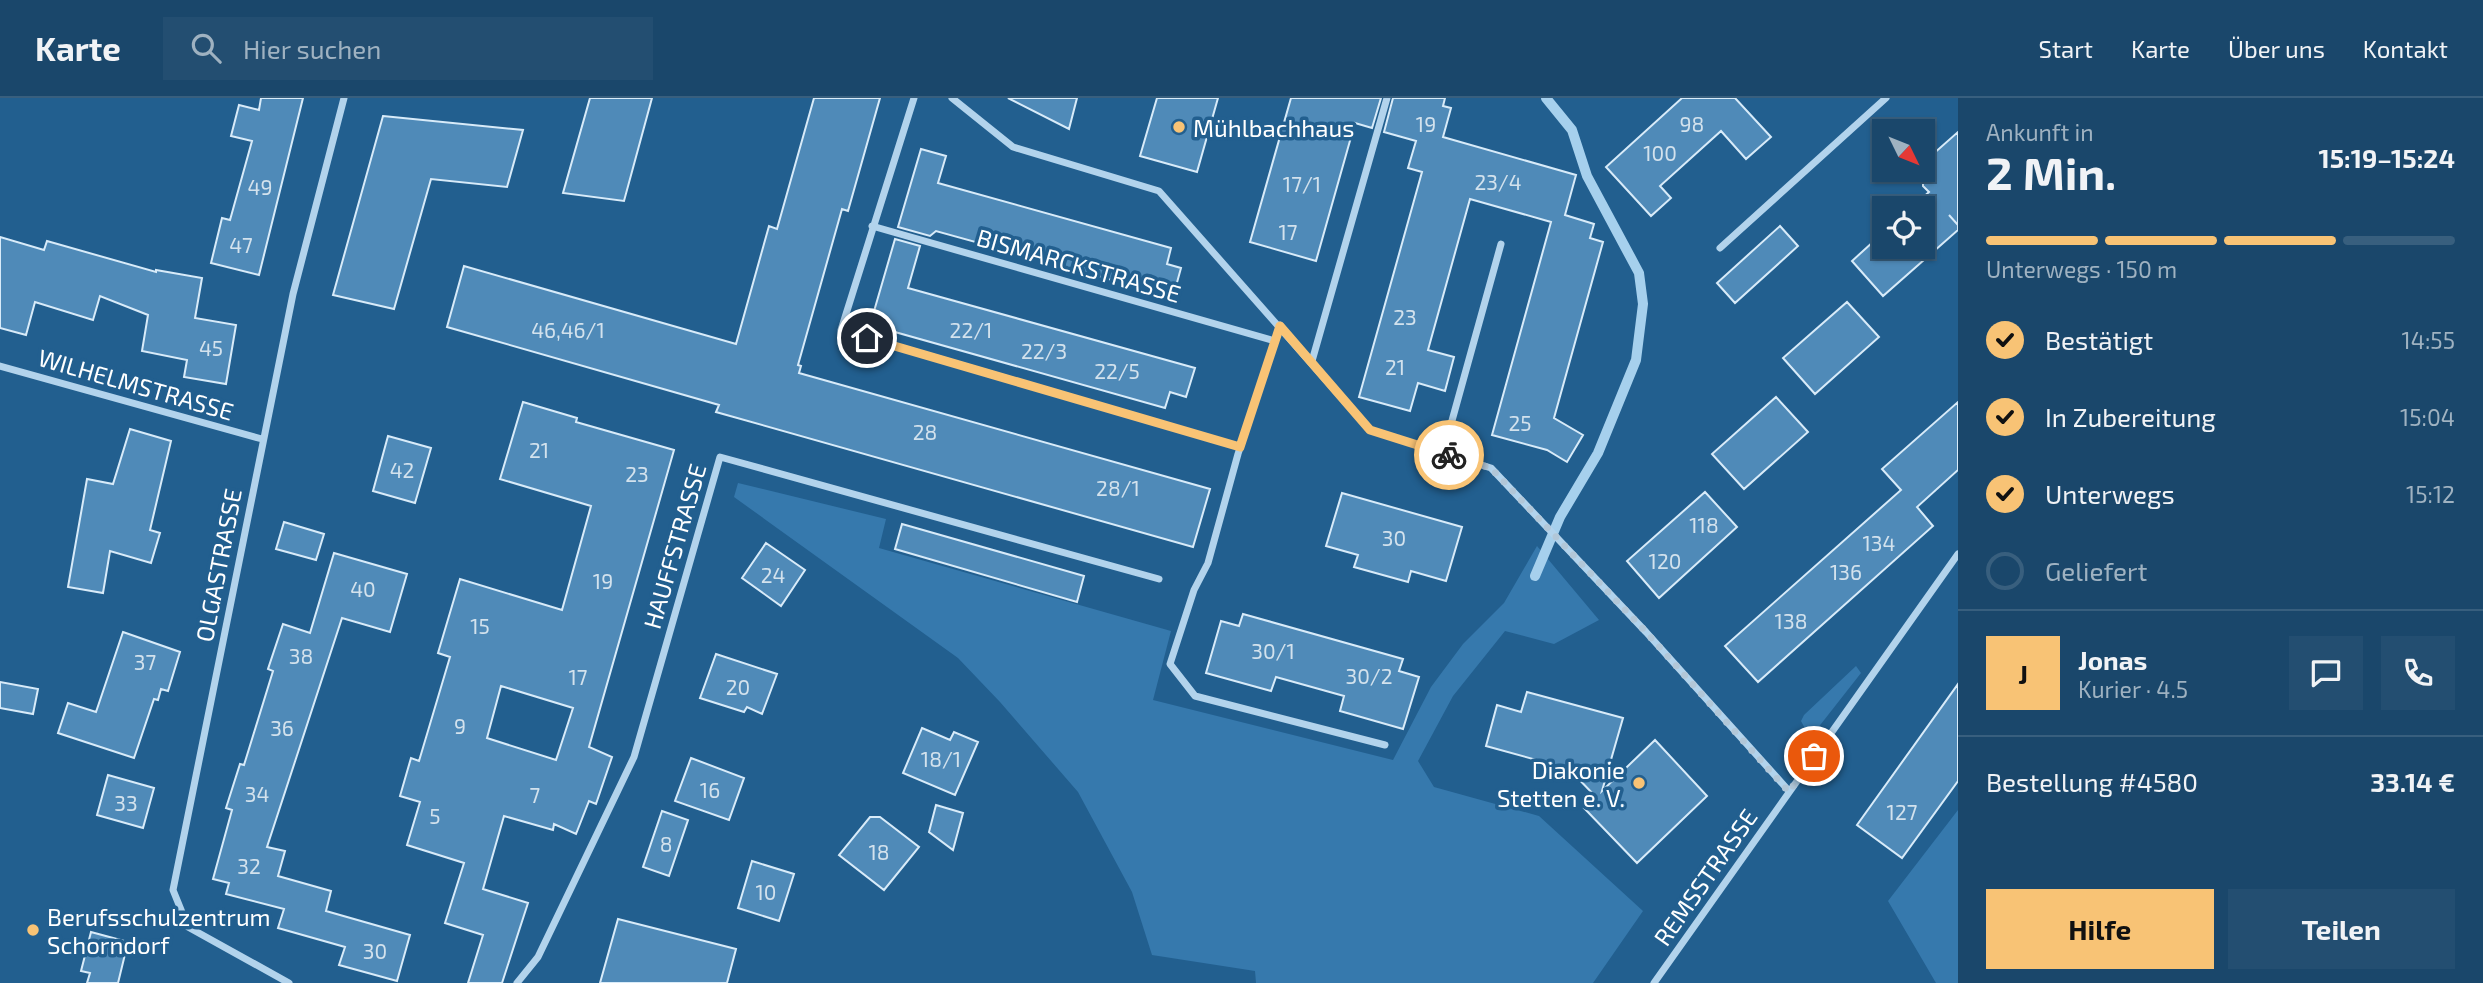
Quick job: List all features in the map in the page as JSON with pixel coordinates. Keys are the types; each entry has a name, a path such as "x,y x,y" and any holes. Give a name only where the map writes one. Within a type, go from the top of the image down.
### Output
{"street":[{"name":"OLGASTRASSE","path":"289,983 188,927 173,890 293,294 344,98"},
{"path":"914,98 841,330 1240,447"},
{"path":"952,98 1013,147 1159,191 1312,361 1370,430 1491,468 1789,792"},
{"path":"1312,361 1387,98"},
{"path":"1720,248 1886,98"},
{"name":"BISMARCKSTRASSE","path":"872,226 1275,341"},
{"path":"1443,453 1501,244"},
{"path":"1280,326 1240,447 1208,562 1194,590 1170,664 1195,696 1385,745"},
{"name":"WILHELMSTRASSE","path":"0,366 262,439"},
{"name":"HAUFFSTRASSE","path":"517,983 538,957 634,757 720,457 1159,579"},
{"name":"REMSSTRASSE","path":"1654,983 1958,554"}],"shaded area":[{"path":"738,483 886,519 879,548 1171,631 1153,700 1393,760 1431,687 1463,644 1504,603 1537,546 1599,620 1554,644 1505,631 1453,696 1418,761 1434,787 1539,816 1643,911 1593,983 1256,983 1255,971 1152,955 1132,892 1078,792 1000,702 958,658 734,497"},
{"path":"1856,666 1861,673 1810,738 1801,721 1804,715"},
{"path":"1958,810 1958,983 1936,983 1888,901"}],"building":[{"path":"261,98 303,98 259,275 211,263 222,218 230,220 252,141 231,136 239,105 259,110"},
{"path":"590,98 652,98 624,201 563,193"},
{"path":"814,98 880,98 848,211 842,209 798,365 801,366 799,373 1210,489 1193,547 716,412 719,405 447,327 464,266 736,344 769,226 777,229"},
{"path":"1008,98 1077,98 1069,129"},
{"name":"Mühlbachhaus","path":"1157,98 1218,98 1197,172 1140,156"},
{"path":"1291,98 1381,98 1372,128 1355,123 1316,261 1250,242"},
{"path":"1393,98 1445,98 1443,106 1451,108 1443,137 1576,175 1565,215 1594,224 1590,238 1603,242 1554,418 1583,435 1567,462 1547,450 1492,435 1551,222 1470,199 1428,350 1454,357 1445,391 1418,383 1410,411 1359,397 1422,172 1408,168 1416,141 1384,132"},
{"path":"1682,98 1735,98 1771,137 1746,159 1721,131 1660,186 1671,198 1651,216 1606,167"},
{"path":"383,116 523,130 507,187 431,179 394,309 333,295"},
{"path":"1958,132 1958,230 1935,250 1935,196 1924,196 1929,192 1923,182 1936,182 1936,151"},
{"path":"921,149 946,156 938,183 1171,248 1167,264 1181,268 1173,297 936,231 930,236 898,227"},
{"path":"1780,226 1798,246 1735,303 1717,283"},
{"path":"0,237 44,250 47,241 156,272 202,278 195,318 236,325 226,384 184,377 187,360 142,351 148,315 100,296 93,320 35,302 26,335 0,328"},
{"path":"895,239 920,246 908,288 1195,368 1186,397 1170,392 1165,408 870,325"},
{"path":"1872,243 1872,259 1925,259 1883,296 1852,261"},
{"path":"1847,302 1879,337 1815,394 1783,358"},
{"path":"1776,397 1808,432 1744,489 1712,454"},
{"path":"523,402 577,418 576,422 674,450 589,747 612,757 596,804 589,801 576,834 554,824 553,830 504,816 483,889 528,903 502,983 468,983 483,935 445,923 464,863 407,845 420,802 400,796 411,758 419,761 450,657 438,653 460,579 562,610 591,506 500,479","holes":["501,686 573,708 556,760 487,738"]},
{"path":"1958,402 1958,470 1917,507 1933,526 1758,682 1725,646 1901,490 1882,469"},
{"path":"130,429 171,441 150,530 160,533 151,563 110,551 103,593 68,587 87,479 113,484"},
{"path":"388,436 431,448 415,503 373,491"},
{"path":"1705,492 1737,527 1659,598 1627,561"},
{"path":"1342,493 1462,527 1446,581 1411,571 1408,582 1354,567 1358,555 1326,546"},
{"path":"284,522 324,534 316,560 276,549"},
{"path":"902,524 1084,576 1077,602 895,549"},
{"path":"766,543 805,570 781,606 742,578"},
{"path":"334,553 407,574 390,632 342,618 267,847 285,851 278,876 331,891 326,911 410,935 397,981 339,965 345,947 278,928 284,909 226,894 229,883 213,879 232,810 226,808 240,764 244,765 273,671 268,669 283,624 310,633"},
{"path":"1243,614 1403,659 1399,671 1419,677 1403,729 1340,711 1344,696 1276,677 1271,691 1206,673 1221,621 1239,626"},
{"path":"123,632 180,652 168,691 161,689 158,700 154,699 134,758 58,733 68,703 96,712"},
{"path":"716,654 777,674 762,714 747,707 744,712 700,698"},
{"path":"0,682 38,689 33,714 0,708"},
{"path":"1958,684 1958,781 1902,858 1857,825"},
{"name":"Diakonie Stetten e. V.","path":"1527,692 1623,718 1602,791 1655,740 1707,796 1637,863 1584,808 1596,797 1569,769 1486,746 1497,705 1521,712"},
{"path":"922,728 950,740 954,732 978,742 955,795 903,773"},
{"path":"691,758 744,778 729,820 675,801"},
{"path":"108,775 154,788 143,828 97,815"},
{"path":"936,805 963,813 953,850 929,832"},
{"path":"662,811 688,820 669,876 643,867"},
{"path":"870,817 880,817 919,847 884,890 839,855"},
{"path":"752,861 794,874 779,921 738,908"},
{"path":"618,919 736,949 727,983 600,983"},
{"path":"91,932 128,942 118,983 87,983 90,973 81,971"}],"waterway":[{"path":"1535,576 1560,517 1598,453 1636,360 1643,304 1639,273 1587,176 1572,130 1546,98"}],"way so far":[{"path":"1449,455 1491,468 1646,632 1789,792 1814,756"}],"place":[{"name":"Mühlbachhaus","path":"1179,127"},
{"name":"Diakonie Stetten e. V.","path":"1639,783"},
{"name":"Berufsschulzentrum Schorndorf","path":"33,930"}],"route":[{"path":"867,338 1240,447 1280,326 1370,430 1449,455"}]}
